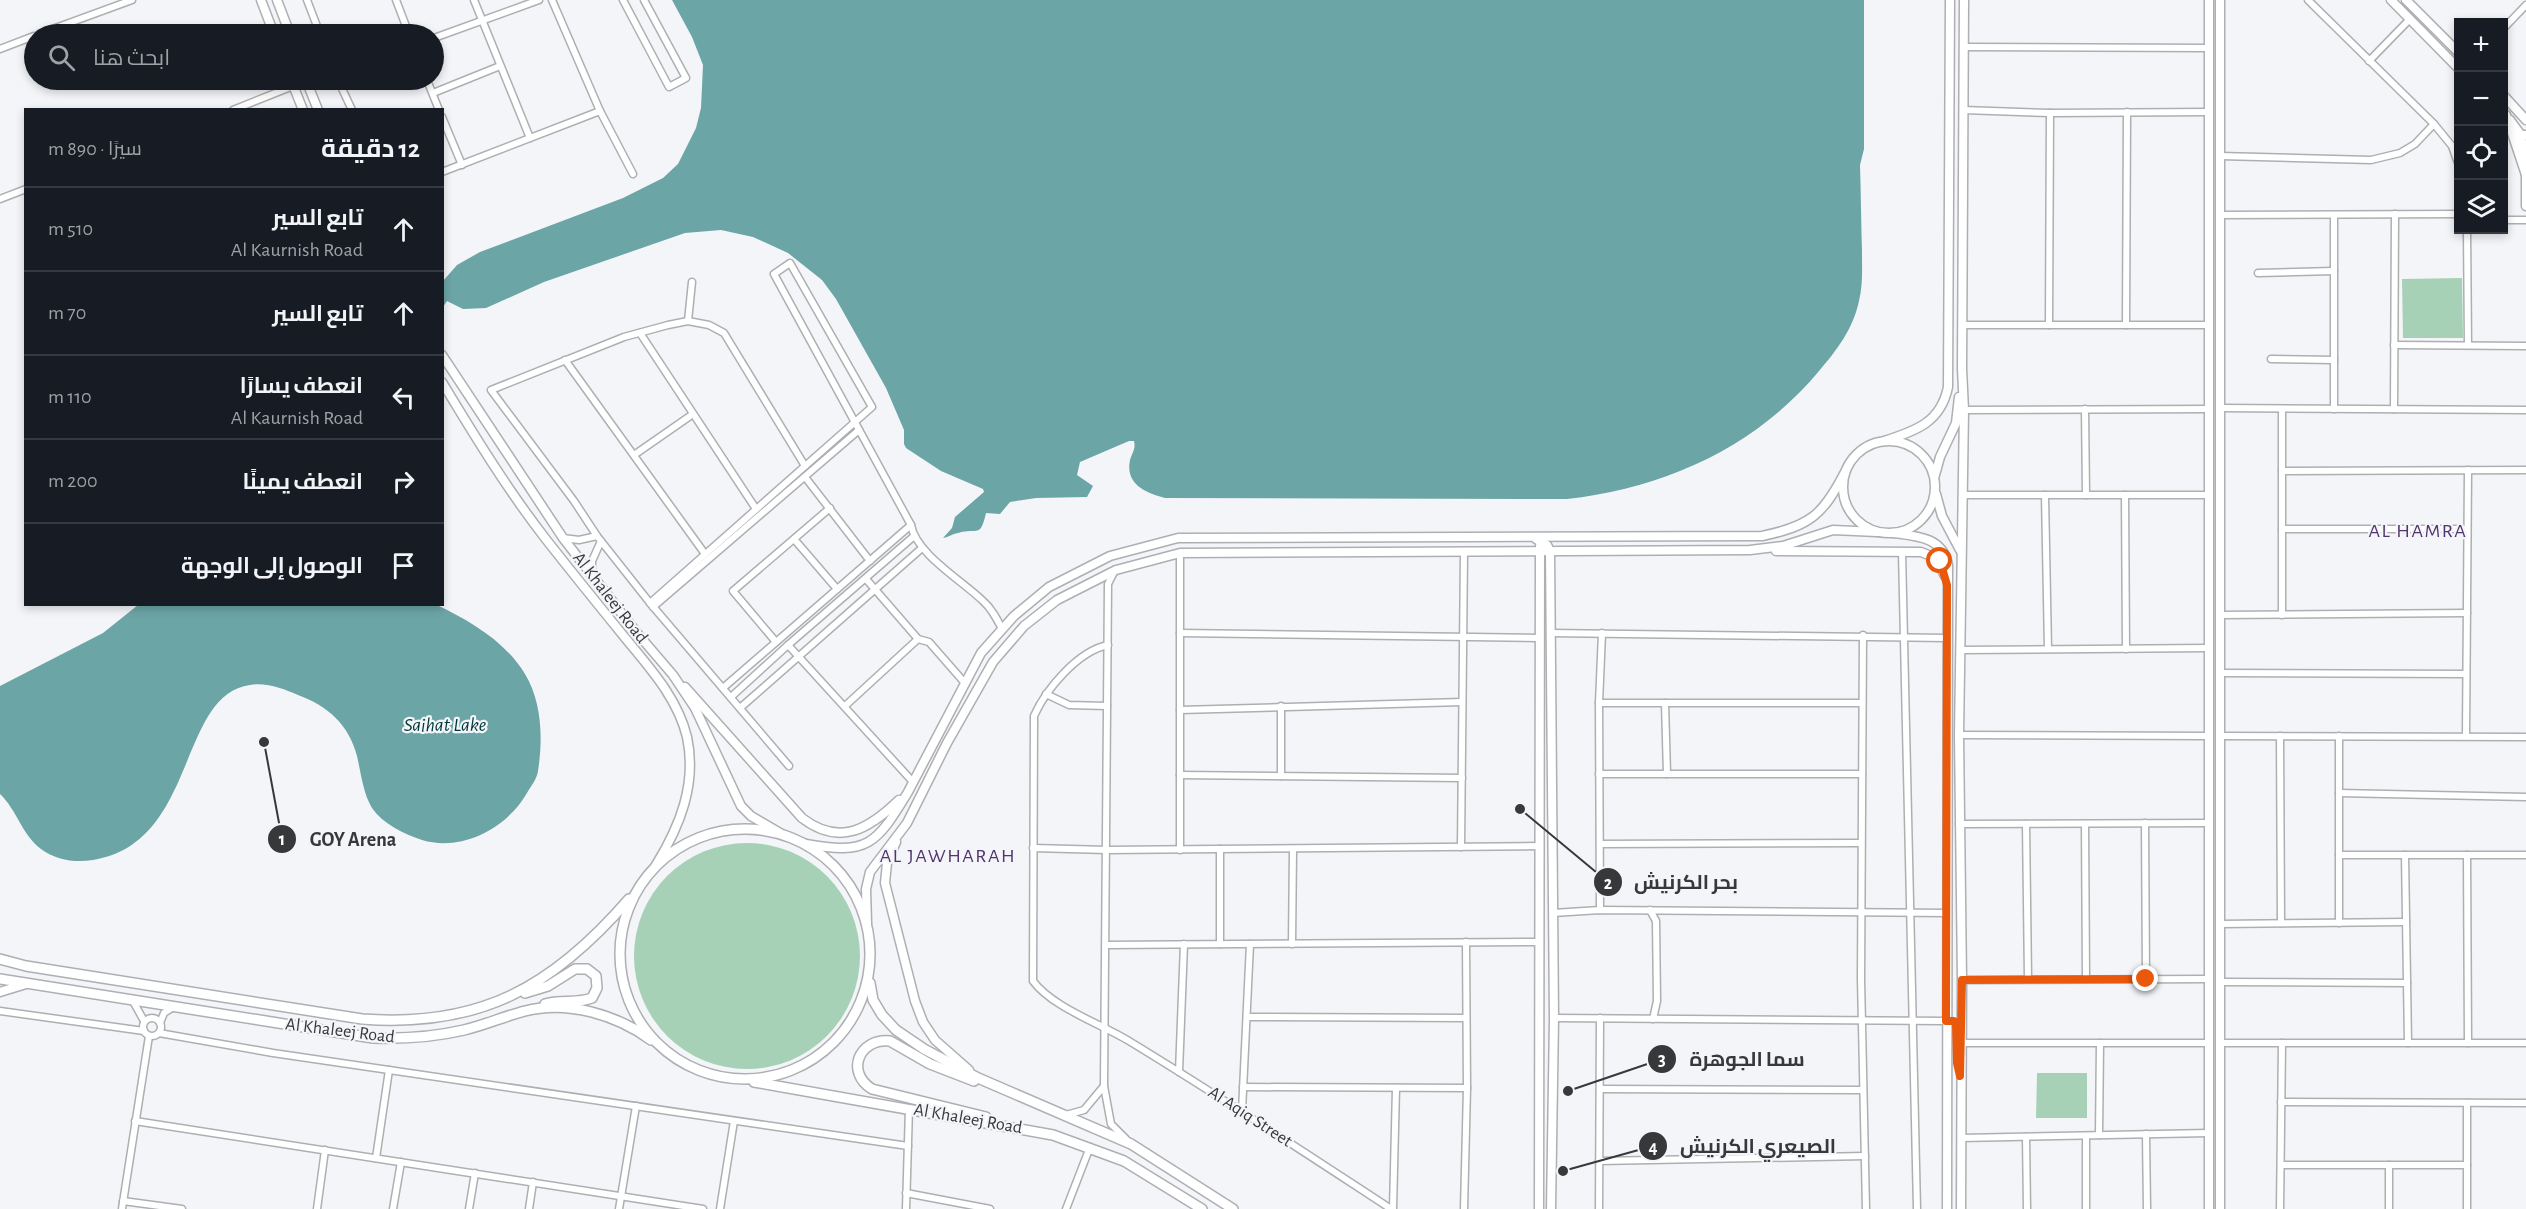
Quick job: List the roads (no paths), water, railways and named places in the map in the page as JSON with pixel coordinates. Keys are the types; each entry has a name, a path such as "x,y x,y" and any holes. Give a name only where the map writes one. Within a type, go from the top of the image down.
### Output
{"main road":[{"path":"747,828 780,833 806,844 828,859 855,892 871,940 870,970 861,1003 843,1033 818,1056 787,1072 753,1079 719,1076 701,1071 668,1052 650,1035 637,1018 621,974 622,929 637,891 656,866 683,845 714,832 747,828"},
{"name":"Al Khaleej Road","path":"0,962 339,1016 390,1021 437,1018 482,1008 507,999 553,972 587,944 637,891"},
{"path":"507,999 548,986 575,969 587,969 596,976 597,988 592,998 579,1001 556,1000 526,1011"},
{"name":"Al Khaleej Road","path":"870,970 871,993 876,1007 887,1022 924,1049 978,1078 1131,1144 1233,1209"},
{"name":"Al Khaleej Road","path":"0,979 341,1034 397,1039 421,1038 463,1030 526,1011 554,1007 569,1008 603,1016 632,1028 668,1052"},
{"path":"1022,1097 950,1073 890,1041 882,1040 869,1044 858,1060 859,1075 872,1089 959,1109 1022,1128"},
{"name":"Al Khaleej Road","path":"719,1076 1053,1135 1090,1147 1133,1166 1202,1209"}],"street":[{"path":"67,24 132,0"},
{"path":"261,0 270,24"},
{"path":"277,0 286,24"},
{"path":"307,0 316,24"},
{"path":"396,0 405,24"},
{"path":"474,0 530,138"},
{"path":"444,34 539,0"},
{"path":"552,0 600,111 633,174"},
{"path":"623,0 669,87 686,78 644,0"},
{"path":"806,844 847,849 868,843 886,826 908,792 981,653 1014,615 1049,587 1110,556 1178,538 1748,537 1777,533 1799,525 1816,515 1829,502 1851,460 1860,450 1872,444 1913,432 1932,420 1944,401 1948,387 1950,0"},
{"path":"1961,1209 1962,980 1959,735 1964,410 1962,325 1964,0"},
{"path":"2209,0 2209,1209"},
{"path":"2220,0 2220,1209"},
{"path":"2308,0 2434,124 2454,152"},
{"path":"2391,0 2454,64"},
{"path":"2406,0 2454,48"},
{"path":"2508,24 2526,5"},
{"path":"2369,61 2410,19"},
{"path":"0,49 24,40"},
{"path":"1964,47 2209,48"},
{"path":"444,89 500,66"},
{"path":"237,108 277,90"},
{"path":"295,90 302,108"},
{"path":"310,90 317,108"},
{"path":"343,90 351,108"},
{"path":"432,90 438,108"},
{"path":"433,93 440,90"},
{"path":"2508,100 2526,120"},
{"path":"1964,110 2050,113 2209,112"},
{"path":"444,171 600,111"},
{"path":"2126,325 2127,112"},
{"path":"2049,325 2050,113"},
{"path":"2508,117 2524,135 2526,206"},
{"path":"444,122 462,165"},
{"path":"2508,123 2526,175"},
{"path":"2220,156 2371,160 2408,148 2434,124"},
{"path":"2209,155 2220,215"},
{"path":"0,199 24,190"},
{"path":"2394,410 2395,214"},
{"path":"2220,215 2454,214"},
{"path":"2334,215 2334,409"},
{"path":"2508,220 2526,220"},
{"path":"2467,234 2468,345"},
{"path":"651,605 705,554 806,466 854,423 872,407 790,263 774,274 854,423 911,525 913,537 922,548 986,603 1002,629"},
{"path":"2258,273 2334,271"},
{"path":"688,321 692,282"},
{"path":"789,766 651,605 491,390 640,333 688,321 709,325 724,333 806,466"},
{"path":"1962,325 2209,325"},
{"path":"640,333 756,509"},
{"path":"2394,345 2526,346"},
{"name":"Al Khaleej Road","path":"444,359 563,538 673,675 695,708 741,806 752,816 780,833"},
{"path":"2271,359 2334,360"},
{"path":"565,360 705,554"},
{"path":"1962,369 1956,423 1940,457 1935,479 1935,490 1942,516 1957,541 1962,559"},
{"path":"444,385 536,527 656,676 677,710 689,748 689,788 676,830 656,866"},
{"path":"2220,408 2526,410"},
{"path":"2085,409 2086,495"},
{"path":"1964,410 2209,409"},
{"path":"2209,409 2220,451"},
{"path":"2282,409 2282,615"},
{"path":"634,455 693,414"},
{"path":"651,605 859,430"},
{"path":"1884,441 1898,442 1917,450 1930,466 1935,479"},
{"path":"2282,471 2526,471"},
{"path":"2466,736 2468,471"},
{"path":"1845,472 1842,487 1845,502 1852,515 1863,525 1877,532"},
{"path":"805,477 870,561"},
{"path":"1893,533 1906,530 1918,523 1927,513 1935,490"},
{"path":"1963,495 2209,495"},
{"path":"2045,495 2048,649"},
{"path":"2126,495 2126,649"},
{"path":"776,642 733,591 830,508"},
{"path":"723,688 911,525"},
{"path":"2282,529 2467,529"},
{"path":"1750,550 1784,546 1833,530 1877,532 1920,536 1937,545 1947,559 1947,1209"},
{"path":"730,697 913,537"},
{"path":"1532,537 1544,542 1550,551 1554,1018 1551,1209"},
{"path":"1539,1209 1538,551 1544,542 1556,537"},
{"path":"563,538 579,540 599,538"},
{"path":"592,576 592,561 599,538"},
{"path":"794,539 837,589"},
{"path":"740,708 922,548"},
{"path":"978,1078 935,1040 923,1022 915,1001 885,883 887,863 947,743 993,662 1024,626 1057,600 1116,570 1180,553 1750,550 1921,552 1936,558 1942,566 1947,585"},
{"path":"1461,847 1464,552"},
{"path":"1902,552 1908,912 1917,1209"},
{"path":"1180,553 1180,850"},
{"path":"1116,570 1108,584 1107,945 1104,1086 1111,1124 1131,1144"},
{"path":"866,579 918,639 929,642 964,682"},
{"path":"2220,615 2467,613"},
{"path":"1180,633 1463,635 1538,638"},
{"path":"1550,633 1863,635 1947,638"},
{"path":"1600,910 1599,703 1602,633"},
{"path":"1863,635 1861,912 1866,1209"},
{"path":"845,706 918,639"},
{"path":"788,645 913,782"},
{"path":"1108,645 1099,647 1086,655 1064,674 1046,694 1034,716 1033,848 1180,850 1540,846"},
{"path":"1961,650 2209,648"},
{"path":"2220,673 2466,674"},
{"path":"673,675 698,699 802,818 816,828 844,832 863,829 882,818 908,792"},
{"path":"1046,694 1069,705 1107,706"},
{"path":"1180,710 1462,702"},
{"path":"1599,703 1862,703"},
{"path":"1665,703 1666,774"},
{"path":"1281,706 1281,776"},
{"path":"940,728 940,743 947,743"},
{"path":"1959,735 2209,736"},
{"path":"2209,736 2220,795"},
{"path":"2220,736 2526,737"},
{"path":"2280,736 2282,923"},
{"path":"2339,736 2339,923"},
{"path":"1599,774 1862,774"},
{"path":"1180,775 1462,778"},
{"path":"2339,793 2526,797"},
{"path":"2145,823 2146,979"},
{"path":"1959,824 2209,823"},
{"path":"2026,824 2028,979"},
{"path":"2085,824 2086,979"},
{"path":"867,923 866,889 870,872 901,832"},
{"path":"1600,844 1862,843"},
{"name":"Al Aqiq Street","path":"1033,848 1033,981 1038,988 1242,1111 1392,1209"},
{"path":"1220,849 1220,944"},
{"path":"1292,944 1293,849"},
{"path":"2339,855 2526,855"},
{"path":"2405,855 2408,1043"},
{"path":"2467,855 2468,1043"},
{"path":"1553,913 1600,910 1947,912"},
{"path":"1650,910 1656,921 1657,1001 1653,1018"},
{"path":"2220,924 2406,922"},
{"path":"1464,1209 1467,1088 1466,942"},
{"path":"1107,945 1540,942"},
{"path":"1179,1072 1184,944"},
{"path":"1242,1111 1250,944"},
{"path":"1962,980 2209,979"},
{"path":"2220,982 2407,983"},
{"path":"0,992 26,984"},
{"path":"122,1209 146,1033 144,1021 133,1001"},
{"path":"2209,1005 2220,1043"},
{"path":"159,1033 164,1013 172,1008"},
{"path":"0,1011 908,1146"},
{"path":"144,1021 152,1017 160,1023"},
{"path":"1247,1017 1466,1018"},
{"path":"1554,1018 1954,1021 1960,1076"},
{"path":"1599,1209 1600,1018"},
{"path":"1960,1043 2209,1043"},
{"path":"2099,1135 2100,1043"},
{"path":"2220,1043 2526,1043"},
{"path":"2280,1209 2282,1043"},
{"path":"375,1158 389,1070"},
{"path":"1065,1116 1084,1110 1104,1086"},
{"path":"1243,1087 1467,1088"},
{"path":"1392,1209 1396,1088"},
{"path":"1600,1089 1863,1090"},
{"path":"1093,1100 1103,1103 1108,1108"},
{"path":"2281,1102 2526,1103"},
{"path":"2467,1103 2467,1209"},
{"path":"619,1209 636,1106"},
{"path":"906,1209 909,1108"},
{"path":"720,1209 734,1120"},
{"path":"135,1121 703,1209"},
{"path":"1961,1138 2209,1133"},
{"path":"2146,1134 2147,1209"},
{"path":"2086,1136 2086,1209"},
{"path":"2026,1137 2026,1209"},
{"path":"1066,1209 1090,1147"},
{"path":"317,1209 326,1150"},
{"path":"1599,1161 1865,1156"},
{"path":"393,1209 401,1162"},
{"path":"2281,1165 2467,1165"},
{"path":"2389,1165 2389,1209"},
{"path":"469,1209 475,1173"},
{"path":"529,1209 534,1182"},
{"path":"906,1193 986,1209"},
{"path":"123,1200 182,1209"}],"water":[{"path":"672,0 1864,0 1864,149 1860,165 1862,270 1859,301 1848,330 1832,355 1794,398 1766,422 1705,460 1638,485 1603,494 1567,499 1165,498 1144,490 1134,481 1129,468 1134,441 1129,441 1080,462 1077,475 1093,486 1087,497 1036,498 1010,502 1000,514 986,513 980,529 943,538 952,528 955,517 984,492 983,489 941,471 906,448 904,430 886,388 836,299 822,280 788,253 753,237 721,230 685,233 544,282 486,308 463,309 447,301 444,306 444,280 457,265 480,252 623,198 663,178 678,164 696,128 701,108 703,65 692,37"},
{"name":"Saihat Lake","path":"137,606 439,606 486,633 517,662 525,674 535,696 540,721 538,771 518,806 496,826 468,840 437,843 422,840 394,828 372,808 364,789 357,756 349,735 336,718 319,705 287,690 269,685 250,685 227,695 209,714 170,800 152,827 127,848 93,860 73,861 59,858 34,843 0,794 0,686 103,633"}],"place":[{"name":"GOY Arena","path":"264,742"},
{"name":"بحر الكرنيش","path":"1520,809"},
{"name":"سما الجوهرة","path":"1568,1091"},
{"name":"الصيعري الكرنيش","path":"1563,1171"}],"district":[{"name":"AL HAMRA","path":"2418,531"},
{"name":"AL JAWHARAH","path":"948,856"}]}
